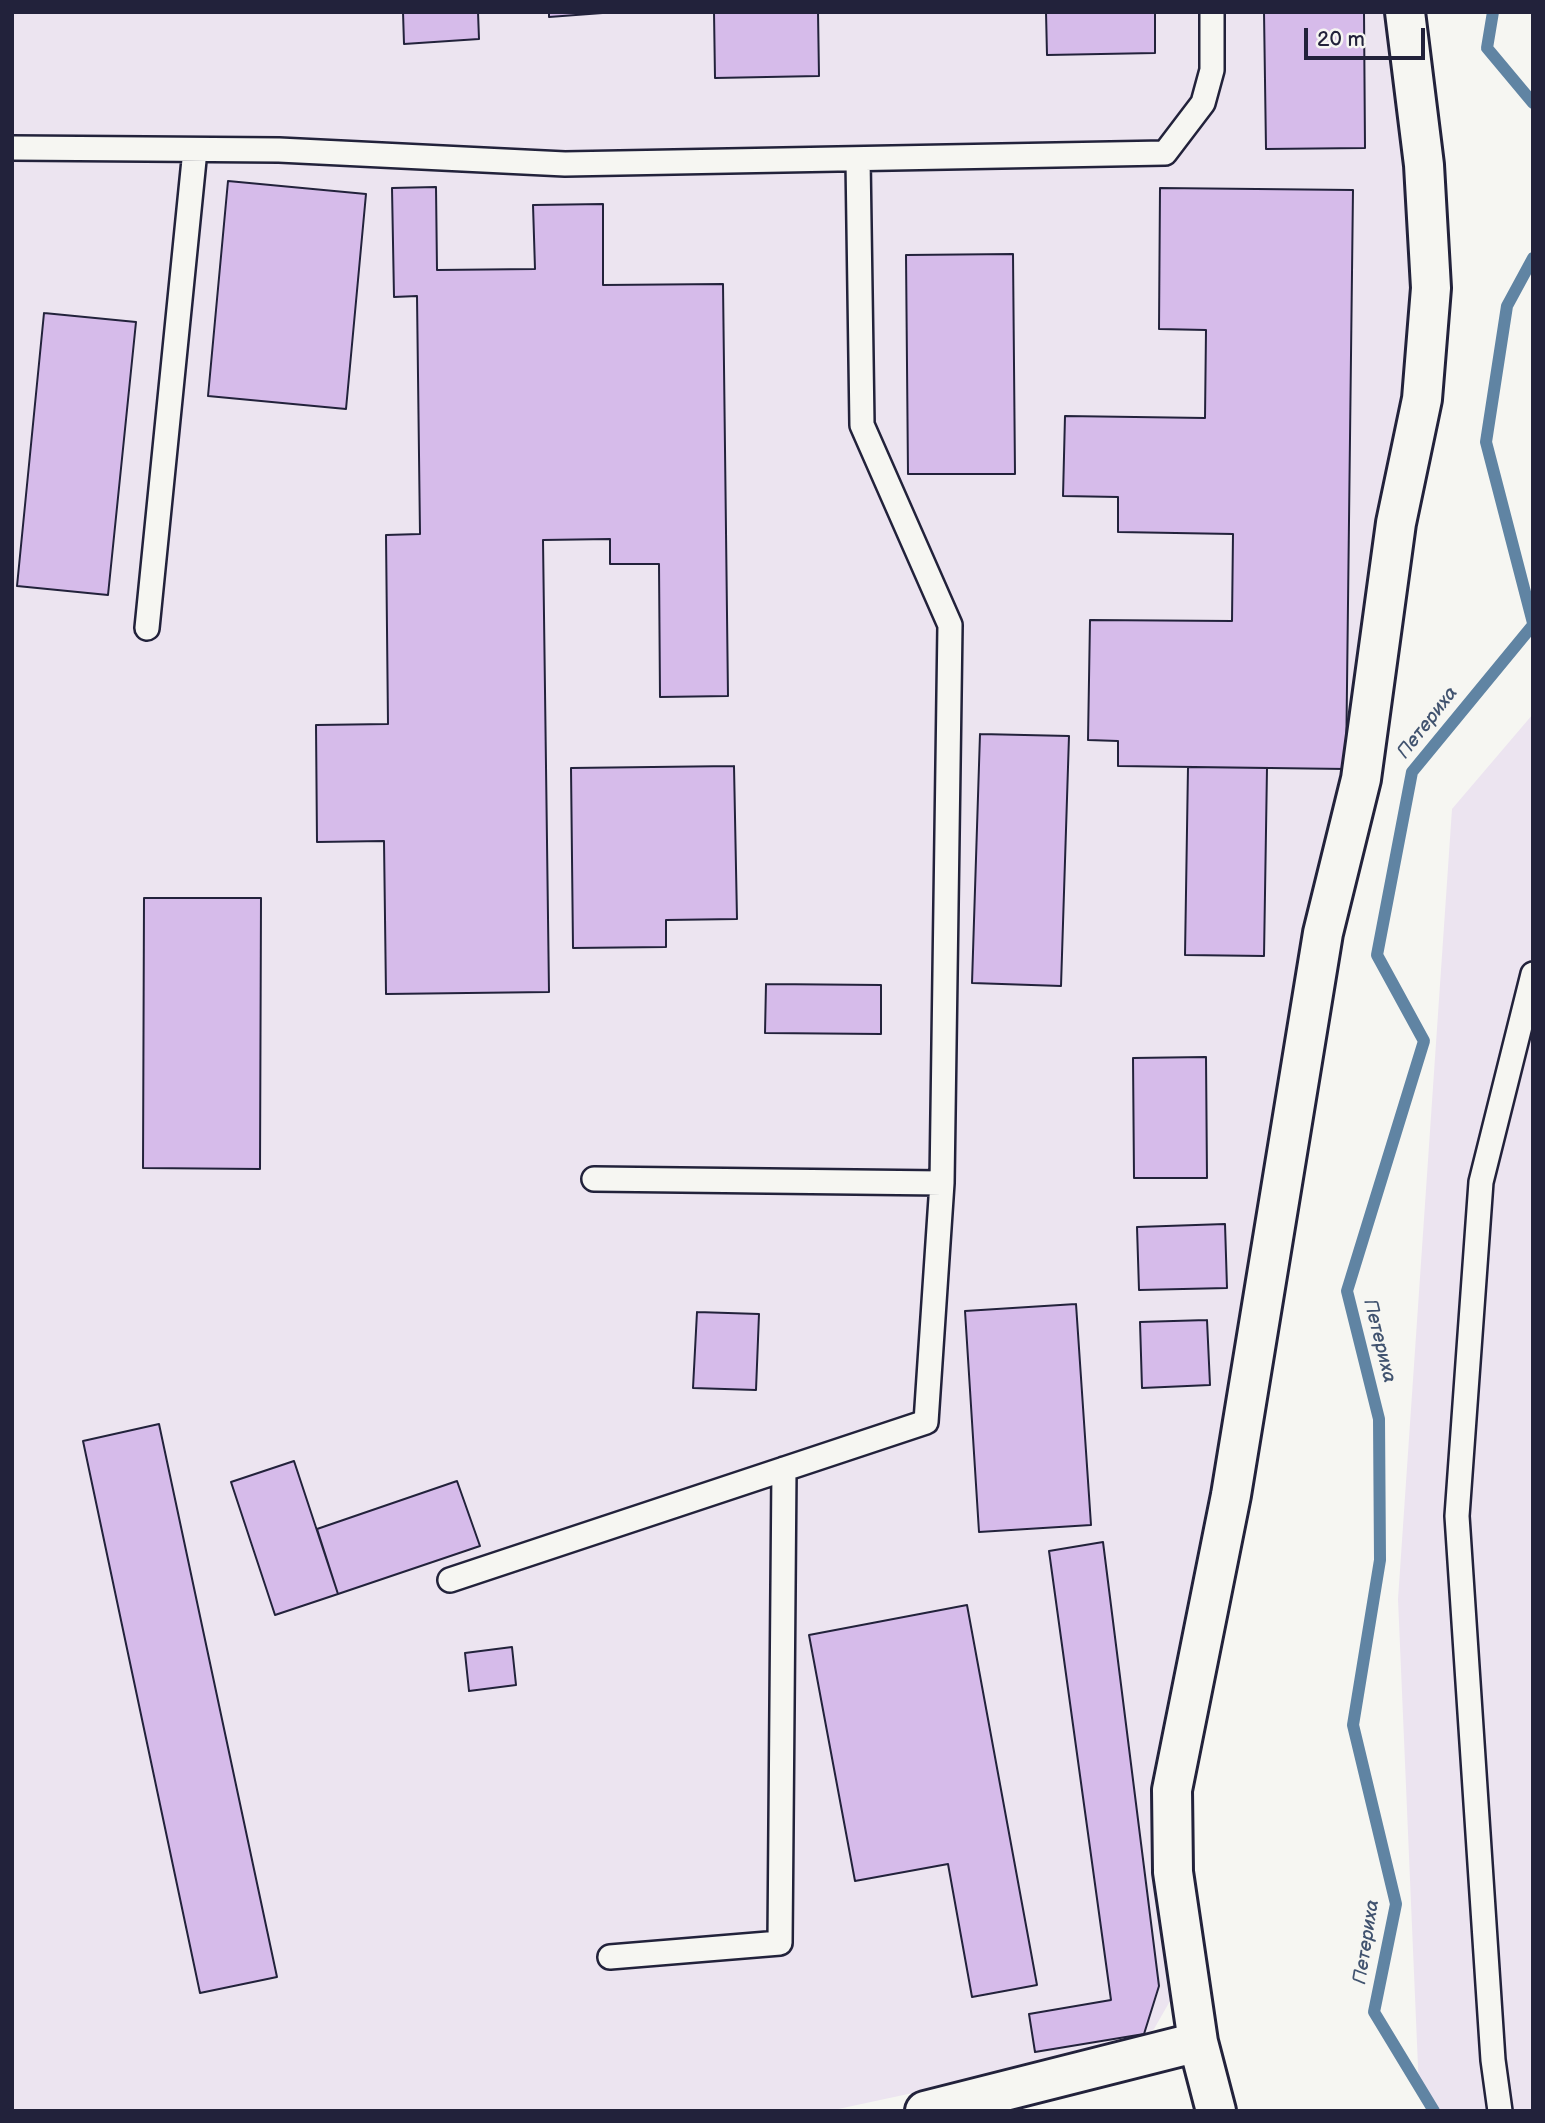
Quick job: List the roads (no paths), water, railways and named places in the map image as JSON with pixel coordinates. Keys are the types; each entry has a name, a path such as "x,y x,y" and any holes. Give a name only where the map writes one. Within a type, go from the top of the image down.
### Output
{"street":[{"path":"1216,2111 1198,2042 1173,1872 1172,1790 1231,1495 1323,933 1362,779 1396,523 1422,399 1431,288 1424,165 1405,12"},
{"path":"925,2111 1198,2042"}],"lane":[{"path":"12,148 279,150 565,164 1165,153 1203,103 1212,70 1212,12"},
{"path":"147,628 195,150"},
{"path":"450,1580 926,1422 942,1183 950,625 863,425 859,159"},
{"path":"1500,2111 1492,2046 1457,1516 1481,1182 1533,974"},
{"path":"594,1180 942,1183"},
{"path":"610,1957 780,1943 784,1469"}],"waterway":[{"name":"Петериха","path":"1493,12 1487,48 1533,103"},
{"name":"Петериха","path":"1533,258 1507,306 1486,442 1533,623"},
{"name":"Петериха","path":"1434,2111 1374,2012 1396,1904 1353,1725 1380,1560 1379,1419 1347,1291 1424,1041 1377,955 1412,772 1533,625"}]}
